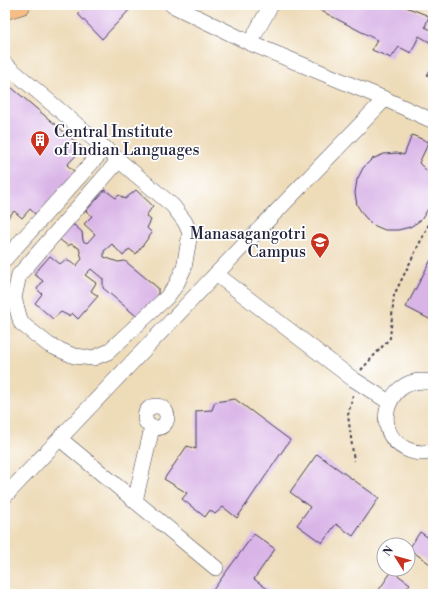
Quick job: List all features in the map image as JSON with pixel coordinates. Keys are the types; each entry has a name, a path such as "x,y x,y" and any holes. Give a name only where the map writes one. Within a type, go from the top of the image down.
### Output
{"main road":[{"path":"5,10 21,5"}],"lane":[{"path":"172,5 250,43 385,99 433,121"},
{"path":"250,43 271,5"},
{"path":"6,66 105,148 173,206 185,222 190,233 184,268 176,285 167,297 108,352 93,358 74,356 49,345 21,323 14,298 19,275 119,160"},
{"path":"5,496 385,99"},
{"path":"5,259 105,148"},
{"path":"216,274 353,379 389,402"},
{"path":"433,383 415,381 404,385 395,392 389,402 386,422 394,440 401,447 420,453 433,451"},
{"path":"135,501 152,428"},
{"path":"60,439 216,568"}],"path":[{"path":"354,461 348,414 353,395 353,379 390,338 394,295 433,216"}],"building":[{"path":"87,5 134,5 102,39 78,14"},
{"path":"310,5 401,5 429,16 425,27 433,31 433,44 419,36 411,53 399,47 391,58 372,50 377,40"},
{"path":"433,66 433,78 427,75"},
{"name":"Central Institute of Indian Languages","path":"5,82 83,148 67,165 75,172 37,216 30,209 22,218 14,211 5,221"},
{"path":"412,135 429,142 419,163 428,172 433,185 432,197 428,209 421,220 410,227 398,230 385,230 373,225 364,216 357,205 355,193 357,180 363,168 372,159 384,154 397,153 404,155"},
{"path":"105,190 116,198 119,195 125,199 136,190 153,206 146,216 151,220 147,228 152,233 136,254 129,249 123,256 112,244 104,251 104,257 118,262 125,261 158,288 158,297 145,313 135,315 103,288 103,279 91,269 85,275 96,283 91,291 98,296 78,319 72,313 69,316 61,312 53,319 35,303 42,294 37,289 43,281 34,274 50,256 60,264 66,259 76,266 82,259 79,248 71,244 68,246 59,239 66,226 74,225 82,232 83,241 87,243 95,234 84,224 92,216 86,211"},
{"path":"433,256 433,321 406,307"},
{"path":"235,399 290,440 237,518 223,507 215,514 210,510 205,517 182,499 187,493 164,479 187,446 196,449 196,411 212,410 215,402"},
{"path":"317,454 379,498 353,536 336,524 322,543 297,525 310,507 290,492"},
{"path":"420,532 433,541 433,566 416,554 416,538"},
{"path":"254,534 275,549 254,579 274,594 210,594"},
{"path":"388,577 400,577 410,584 402,594 376,594"}],"place":[{"name":"Central Institute of Indian Languages","path":"40,157"},
{"name":"Manasagangotri Campus","path":"320,259"}]}
